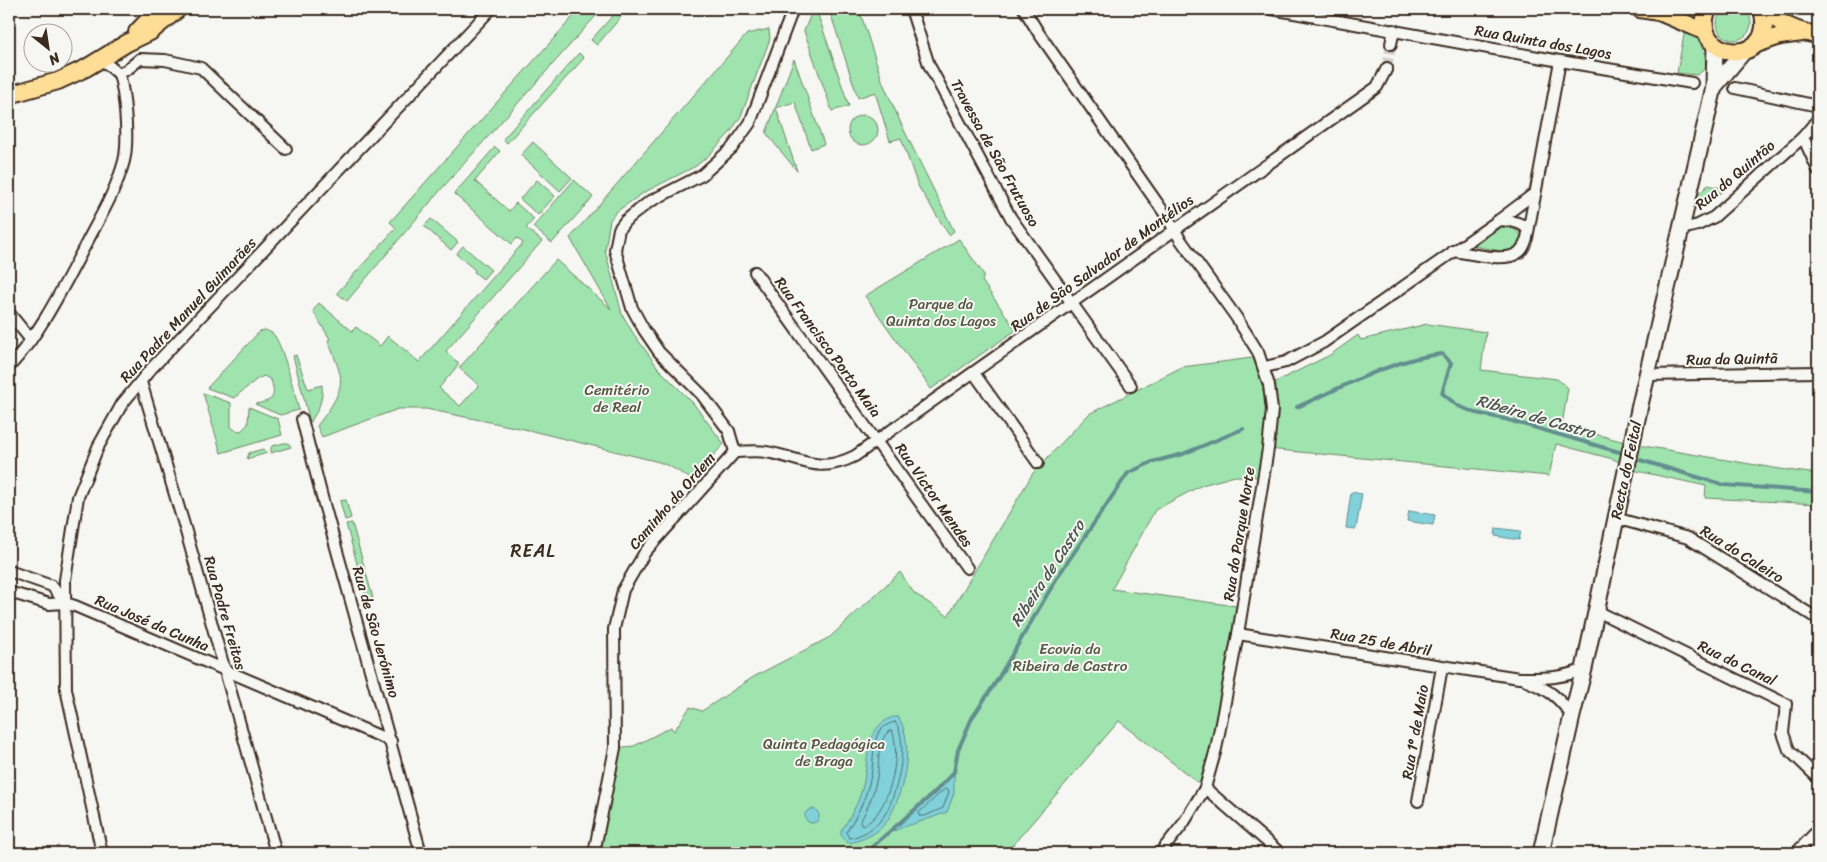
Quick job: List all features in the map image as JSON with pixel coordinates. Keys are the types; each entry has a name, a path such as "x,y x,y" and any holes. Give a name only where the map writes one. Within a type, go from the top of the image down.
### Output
{"main road":[{"path":"127,43 159,9"},
{"path":"9,95 58,81 150,32 178,9"},
{"path":"1640,9 1659,12 1683,9"},
{"name":"Recta do Feital","path":"1708,9 1705,23 1711,38"},
{"path":"1762,9 1782,24 1811,34"},
{"name":"Recta do Feital","path":"1749,48 1761,38 1764,30 1762,9"},
{"path":"1659,12 1711,38 1727,52 1749,48 1780,36 1811,34"}],"street":[{"name":"Rua Padre Manuel Guimarães","path":"102,853 66,689 65,603 65,580 78,497 98,447 122,404 149,371 492,9"},
{"path":"734,452 729,431 702,395 659,352 644,330 632,308 616,250 619,229 626,220 649,202 702,175 732,148 750,122 793,9"},
{"name":"Travessa de São Frutuoso","path":"912,9 929,65 1011,218 1132,386"},
{"path":"1016,9 1038,32"},
{"path":"1024,9 1038,32"},
{"name":"Rua Quinta dos Lagos","path":"1272,9 1692,83"},
{"path":"1391,44 1394,30"},
{"name":"Rua do Parque Norte","path":"1038,32 1236,317 1258,352 1264,368 1272,410 1238,634 1216,749 1205,788 1184,824 1160,853"},
{"name":"Recta do Feital","path":"1541,853 1584,669 1647,375 1714,87 1711,38"},
{"path":"127,43 135,50 140,59"},
{"name":"Recta do Feital","path":"1714,87 1749,48"},
{"path":"9,367 31,340 59,296 110,200 124,159 126,119 122,86 119,74 100,59"},
{"path":"119,74 130,68 140,59 165,60 201,68 286,149"},
{"path":"1453,251 1504,258 1516,254 1523,248 1560,61"},
{"name":"Rua de São Salvador de Montélios","path":"734,452 766,452 810,464 826,465 841,463 855,456 1377,87 1387,68"},
{"path":"1735,88 1818,106"},
{"name":"Rua do Quintão","path":"1682,229 1698,225 1714,217 1803,137 1818,119"},
{"path":"1803,137 1818,170"},
{"path":"1264,368 1286,362 1324,342 1535,193"},
{"path":"1499,220 1513,221 1525,226 1528,230"},
{"name":"Rua Francisco Porto Maia","path":"755,272 877,441"},
{"path":"9,313 31,340"},
{"name":"Rua da Quintã","path":"1647,375 1818,372"},
{"path":"974,373 1038,463"},
{"name":"Rua Padre Freitas","path":"141,382 185,528 276,853"},
{"name":"Rua de São Jerónimo","path":"302,419 327,516 421,853"},
{"name":"Rua Victor Mendes","path":"877,441 967,568"},
{"name":"Caminho da Ordem","path":"594,853 615,748 614,629 623,590 645,552 734,452"},
{"name":"Rua do Caleiro","path":"1615,518 1688,538 1818,619"},
{"path":"9,571 52,586 65,603"},
{"path":"9,592 48,604 65,603"},
{"name":"Rua José da Cunha","path":"65,603 391,741"},
{"name":"Rua do Canal","path":"1596,611 1786,704 1783,732 1789,750 1818,778"},
{"name":"Rua 25 de Abril","path":"1238,634 1519,678 1568,676 1584,669"},
{"name":"Rua 1º de Maio","path":"1418,801 1442,667"},
{"name":"Rua 25 de Abril","path":"1519,678 1547,689 1562,701 1572,716"},
{"path":"1205,788 1280,853"},
{"path":"1796,853 1818,830"}],"green space":[{"path":"1734,6 1746,11 1751,23 1746,35 1734,40 1722,35 1717,23 1722,11"},
{"path":"580,9 602,9 444,186 347,301 337,293 396,228 390,222"},
{"path":"813,9 816,9 849,106 832,111 804,31"},
{"path":"829,9 859,9 883,83 954,231 949,235 918,186 901,138 890,141 875,92 858,98"},
{"path":"616,12 621,17 597,45 591,40"},
{"name":"Cemitério de Real","path":"769,29 770,39 741,116 730,133 696,166 643,193 616,212 610,220 605,250 622,314 659,369 693,403 724,444 691,479 659,462 524,429 426,409 398,409 322,437 317,426 334,402 341,381 328,340 330,339 313,311 319,303 352,331 356,327 380,346 388,336 419,362 523,243 517,238 512,244 454,194 495,147 500,151 475,181 509,211 516,203 534,219 526,228 542,241 446,351 459,364 439,388 460,406 479,385 459,368 556,260 611,309 570,238 747,34"},
{"path":"1685,29 1695,36 1704,51 1705,69 1697,75 1677,73"},
{"path":"579,53 584,58 507,143 503,139"},
{"path":"794,59 824,144 811,149 795,102 776,108 797,171 766,133"},
{"path":"863,115 873,120 878,130 873,140 863,145 853,140 848,130 853,120"},
{"path":"533,142 572,178 560,191 521,155"},
{"path":"537,180 555,196 538,215 520,199"},
{"path":"574,180 593,197 552,243 533,227"},
{"path":"1708,185 1725,189 1704,206 1696,205 1694,201 1697,196"},
{"path":"431,219 458,242 451,250 424,226"},
{"path":"1501,227 1515,230 1521,236 1515,249 1506,252 1474,246"},
{"name":"Parque da Quinta dos Lagos","path":"959,239 984,275 982,281 1016,330 931,389 865,296"},
{"path":"463,246 491,270 483,279 456,254"},
{"name":"Ecovia da Ribeira de Castro","path":"1427,324 1486,332 1481,370 1557,379 1568,388 1562,425 1632,444 1780,469 1818,473 1818,504 1705,498 1706,486 1637,471 1613,459 1556,444 1549,476 1268,449 1264,477 1235,476 1202,485 1155,510 1112,589 1243,607 1205,788 1119,721 1006,853 594,853 615,748 634,746 671,727 674,731 690,707 702,711 755,676 830,637 900,572 914,593 948,616 1033,473 1089,414 1182,367 1260,357 1269,385 1330,355 1358,335 1361,340"},
{"path":"266,330 277,339 288,369 299,410 280,415 255,404 266,402 273,395 271,380 264,376 257,379 234,398 207,388 260,331"},
{"path":"296,355 308,389 322,385 320,405 310,422 293,356"},
{"path":"203,393 231,403 231,427 235,430 241,431 248,424 249,407 278,419 282,435 221,453"},
{"path":"288,443 291,447 271,453 272,446"},
{"path":"263,449 267,453 247,459 249,453"},
{"path":"346,500 351,518 345,520 340,501"},
{"path":"352,523 373,598 367,600 346,524"}],"water":[{"path":"1351,492 1362,494 1356,529 1346,528"},
{"path":"1409,511 1435,515 1433,525 1407,521"},
{"path":"1496,528 1521,531 1519,540 1495,536"},
{"path":"893,717 898,717 903,728 907,755 898,798 893,811 880,829 864,838 848,843 841,835 841,831 848,821 860,795 872,738 876,729 883,722"},
{"path":"954,772 954,793 947,812 888,833 935,792"},
{"path":"812,809 817,811 819,816 817,821 812,823 807,821 805,816 807,811"}],"waterway":[{"name":"Ribeira de Castro","path":"1297,407 1350,383 1406,361 1442,354 1451,363 1442,393 1458,406 1476,413 1505,419 1619,452"},
{"name":"Ribeira de Castro","path":"865,853 935,792 954,772 958,750 972,718 996,682 1058,576 1128,473 1152,462 1183,454 1243,429"},
{"name":"Ribeira de Castro","path":"1640,460 1724,485 1818,492"}],"tunnel":[{"path":"1387,68 1391,44"}],"district":[{"name":"REAL","path":"533,551"}],"park label":[{"name":"Quinta Pedagógica de Braga","path":"824,752"}]}
